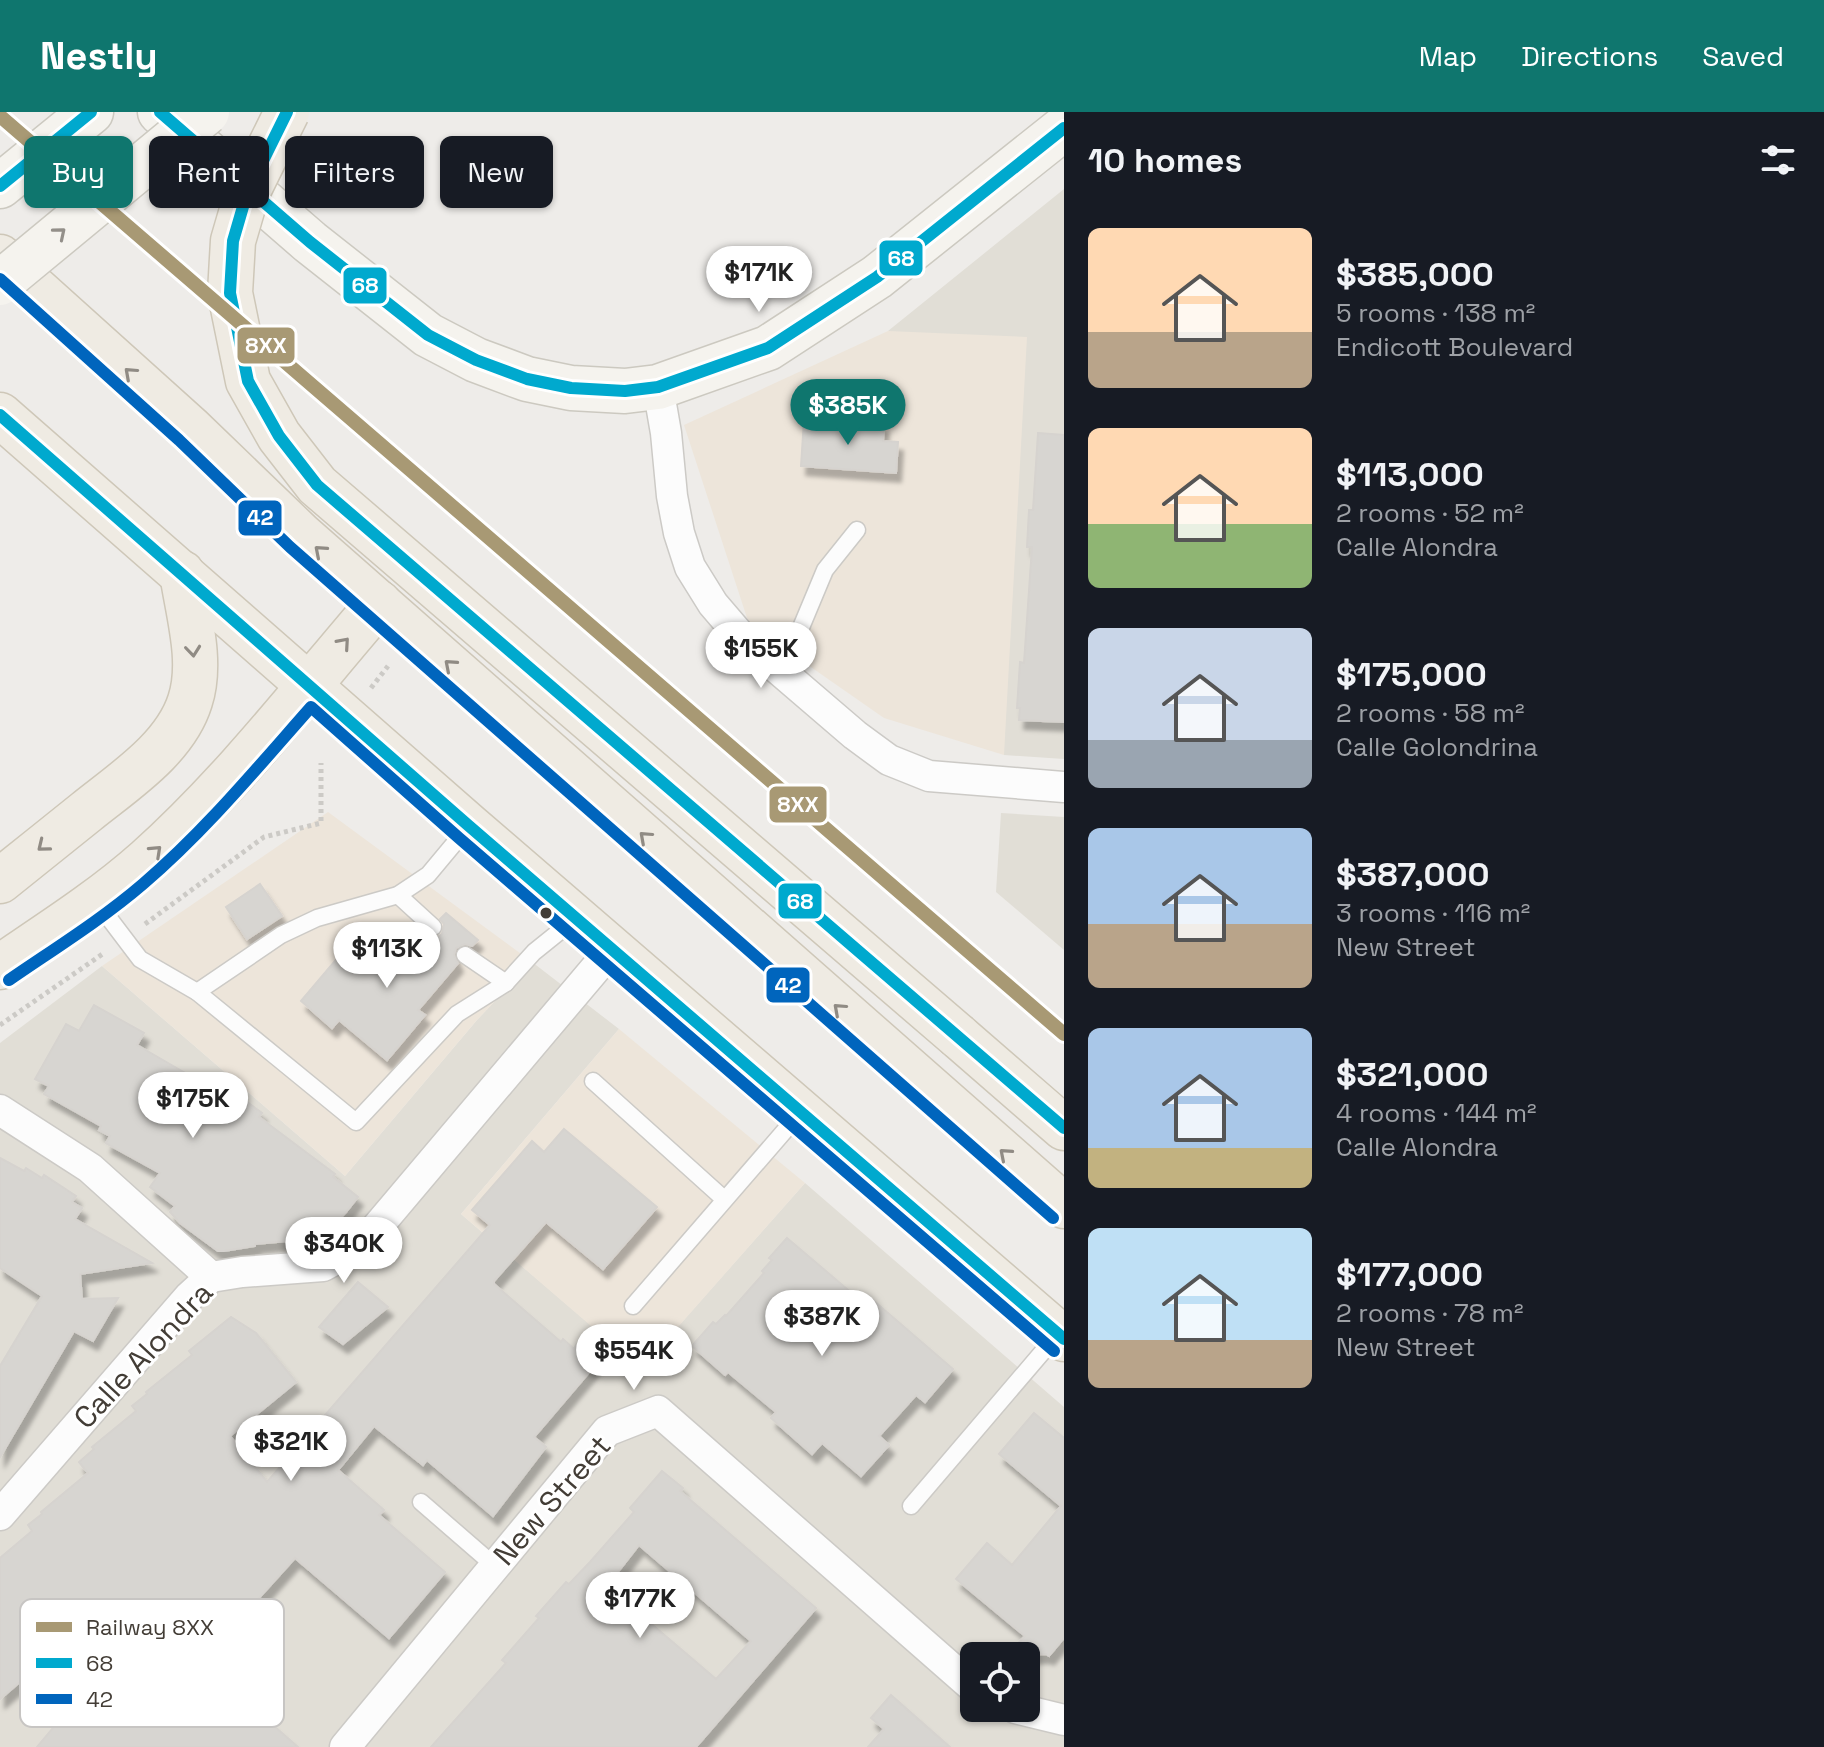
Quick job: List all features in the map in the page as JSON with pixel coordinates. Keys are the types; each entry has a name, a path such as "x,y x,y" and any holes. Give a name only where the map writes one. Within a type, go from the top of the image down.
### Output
{"main road":[{"path":"0,186 91,112"},
{"path":"160,112 310,242 428,335 476,360 527,379 571,388 625,391 658,387 768,348 877,277 1064,128"},
{"path":"0,283 207,112"},
{"path":"287,112 247,193 233,241 230,293 248,381 262,410 296,461 317,485 1064,1128"},
{"path":"0,257 180,418 301,535 1064,1206"},
{"path":"0,415 469,826 1061,1336"},
{"path":"0,881 133,774 178,726 190,702 195,660 182,573"},
{"path":"0,967 95,901 182,828 379,603"}],"street":[{"path":"658,387 679,533 690,567 713,604 733,627 782,673 889,760 929,776 1064,787"},
{"name":"Calle Alondra","path":"6,1497 189,1297 211,1277 323,1266 362,1245 612,949"},
{"path":"0,1110 90,1168 211,1277"},
{"name":"New Street","path":"345,1747 607,1431 658,1411 960,1676"},
{"path":"1040,1714 1064,1720"}],"lane":[{"path":"782,673 825,570 857,530"},
{"path":"197,992 281,935 317,918 398,895 428,875 469,826"},
{"path":"398,895 433,927"},
{"path":"95,901 140,959 197,992 356,1122 457,1014 506,983 534,952 576,918"},
{"path":"465,955 506,983"},
{"path":"593,1081 724,1199"},
{"path":"633,1306 801,1112"},
{"path":"911,1506 1061,1336"},
{"path":"421,1502 496,1567"}],"path":[{"path":"370,689 388,666"},
{"path":"0,1025 124,940 264,837 321,823 321,763"}],"shaded area":[{"path":"1064,189 1064,759 1004,755 1004,741 888,331"},
{"path":"888,331 1027,337 1004,755 884,718 749,624 684,425"},
{"path":"328,812 532,962 477,1020 345,1176 102,966"},
{"path":"1001,813 1064,817 1064,950 996,892"},
{"path":"532,962 619,1029 461,1214 641,1368 805,1183 1064,1407 1064,1747 0,1747 0,1043 102,966 345,1176 477,1020"},
{"path":"619,1029 805,1183 641,1369 461,1214"}],"building":[{"path":"804,420 884,424 883,441 898,442 896,473 801,466"},
{"path":"1038,433 1064,435 1064,722 1019,720 1020,708 1017,708 1020,662 1024,663 1032,547 1027,547 1029,510 1033,510"},
{"path":"260,884 282,916 247,939 226,907"},
{"path":"446,913 478,940 472,946 465,944 456,948 454,955 458,963 418,1010 425,1015 387,1060 339,1020 332,1028 301,1001 346,948 386,982 426,935 436,938 442,934 444,924 440,919"},
{"path":"94,1005 144,1033 137,1045 213,1089 216,1085 238,1101 240,1097 262,1113 259,1117 335,1174 333,1177 358,1197 334,1225 310,1239 218,1251 180,1223 170,1212 175,1206 150,1187 160,1173 106,1143 110,1136 99,1130 101,1126 44,1094 49,1086 35,1079 66,1024 79,1031"},
{"path":"564,1129 657,1207 603,1269 546,1222 494,1281 561,1342 563,1339 574,1349 576,1345 597,1363 534,1437 546,1447 493,1516 427,1460 423,1465 374,1426 338,1470 384,1510 379,1515 445,1572 389,1638 295,1558 258,1599 20,1599 20,1682 0,1699 0,1558 32,1531 28,1525 41,1512 88,1473 79,1462 94,1449 92,1447 136,1411 132,1406 192,1355 189,1351 231,1317 256,1333 296,1382 230,1436 267,1482 490,1225 472,1210 532,1141 544,1152"},
{"path":"0,1158 42,1178 44,1175 76,1196 72,1202 82,1208 75,1219 152,1263 80,1274 82,1299 118,1298 93,1341 74,1331 0,1457 0,1366 42,1296 0,1268"},
{"path":"787,1238 867,1306 873,1300 953,1369 925,1402 916,1395 879,1436 889,1445 861,1476 822,1443 812,1454 771,1418 776,1412 728,1372 725,1375 692,1346 713,1322 716,1324 726,1316 764,1273 762,1271 772,1260 769,1258"},
{"path":"358,1282 388,1307 343,1344 319,1327"},
{"path":"1034,1413 1064,1438 1064,1638 1049,1656 1040,1654 1040,1642 1019,1642 1025,1636 956,1579 987,1543 1012,1565 1061,1506 999,1454"},
{"path":"662,1471 683,1488 680,1491 816,1608 696,1747 431,1747 506,1663 502,1660 539,1618 536,1616 634,1512 630,1508","holes":["639,1545 751,1641 716,1679 607,1586"]},
{"path":"891,1695 950,1747 868,1747 884,1729 871,1718"},
{"path":"54,1727 275,1727 298,1747 37,1747"}],"rail line":[{"name":"8XX","path":"0,116 1064,1034"}],"transit line":[{"name":"68","path":"0,186 91,112"},
{"name":"68","path":"160,112 310,242 428,335 476,360 527,379 571,388 625,391 658,387 768,348 877,277 1064,128"},
{"name":"68","path":"287,112 247,193 233,241 230,293 248,381 279,436 317,485 1064,1128"},
{"name":"42","path":"0,279 179,440 290,547 1053,1218"},
{"name":"68","path":"0,415 469,826 1064,1339"},
{"name":"42","path":"9,980 111,910 166,864 311,707 1054,1351"}]}
